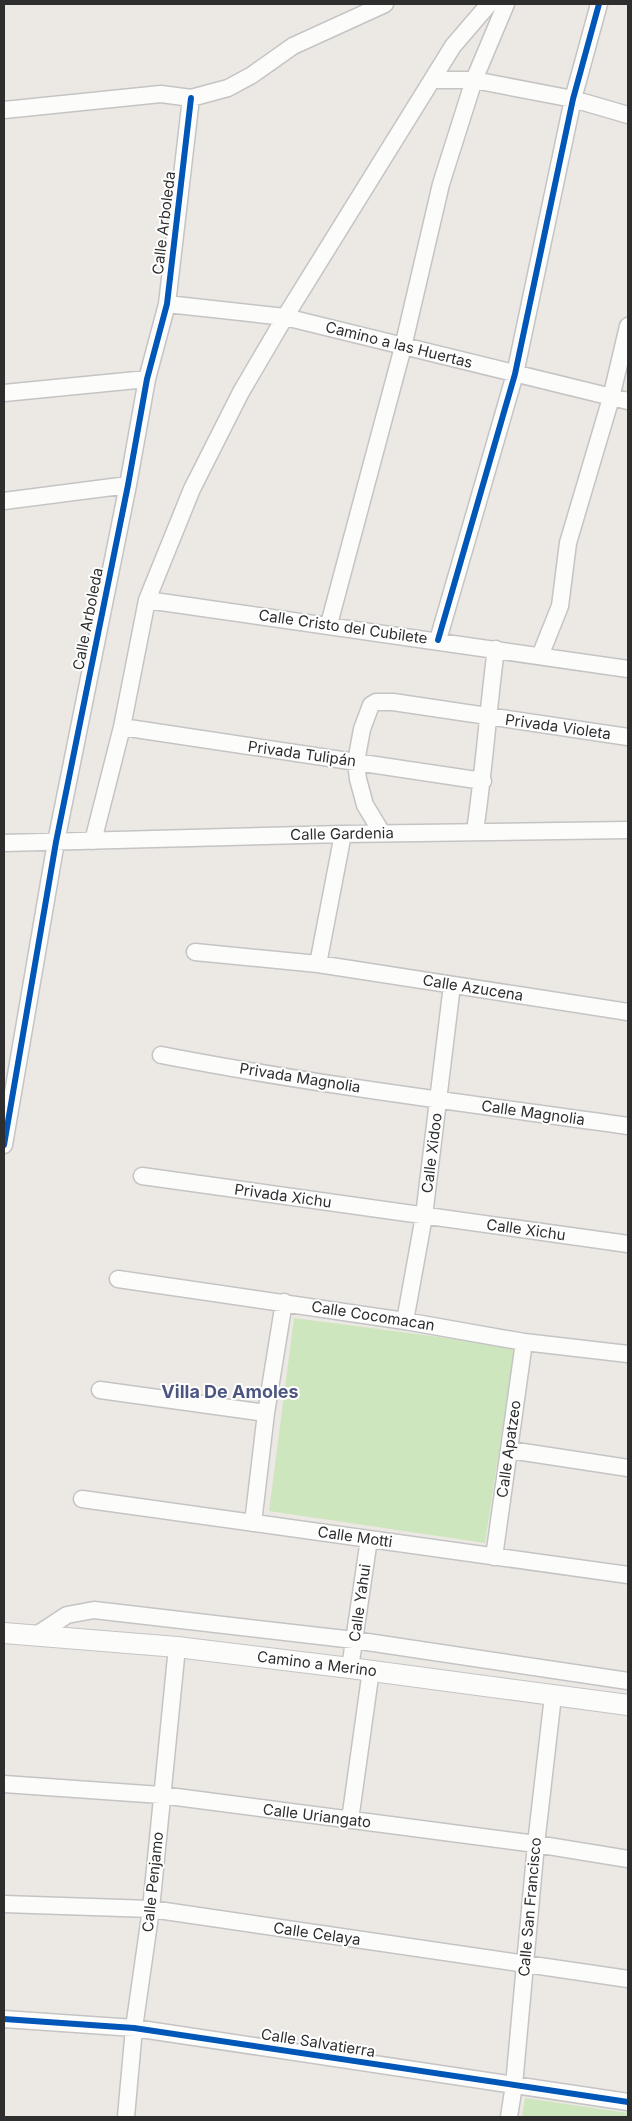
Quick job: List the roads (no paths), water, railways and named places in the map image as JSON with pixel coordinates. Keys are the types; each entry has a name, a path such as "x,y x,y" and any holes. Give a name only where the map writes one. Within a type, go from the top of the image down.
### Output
{"street":[{"path":"4,110 161,94 192,98 241,82 293,46 385,4"},
{"path":"93,841 122,727 147,600 192,489 237,400 285,317 453,46 488,4"},
{"path":"329,624 403,347 441,184 474,80 506,4"},
{"path":"438,640 515,374 573,99 599,4"},
{"path":"433,80 474,80 573,99 628,116"},
{"name":"Calle Arboleda","path":"4,1145 56,842 128,485 147,379 167,304 192,98"},
{"name":"Camino a las Huertas","path":"167,304 285,317 628,402"},
{"path":"540,656 560,606 568,543 611,398 628,326"},
{"path":"4,393 147,379"},
{"path":"4,501 128,485"},
{"name":"Calle Cristo del Cubilete","path":"147,600 329,624 628,669"},
{"name":"Privada Violeta","path":"475,831 483,781 487,717 496,648"},
{"name":"Privada Violeta","path":"356,762 362,729 371,705 376,702 393,702 628,737"},
{"name":"Privada Tulipán","path":"122,727 483,781"},
{"path":"356,762 365,805 382,833"},
{"name":"Calle Gardenia","path":"4,843 475,831 628,830"},
{"path":"318,964 342,834"},
{"name":"Calle Azucena","path":"194,952 318,964 628,1012"},
{"name":"Calle Xidoo","path":"405,1320 424,1216 452,985"},
{"name":"Privada Magnolia","path":"161,1054 221,1066 438,1100"},
{"name":"Calle Magnolia","path":"438,1100 628,1126"},
{"name":"Privada Xichu","path":"142,1176 424,1216"},
{"name":"Calle Xichu","path":"424,1216 628,1244"},
{"name":"Calle Cocomacan","path":"118,1279 405,1320 524,1342 628,1354"},
{"path":"253,1523 266,1413 284,1302"},
{"name":"Calle Apatzeo","path":"494,1557 524,1342"},
{"path":"100,1390 266,1413"},
{"path":"510,1450 628,1468"},
{"name":"Calle Motti","path":"82,1499 628,1574"},
{"name":"Calle Yahui","path":"350,1668 369,1539"},
{"path":"35,1636 67,1615 94,1610 354,1640 628,1681"},
{"name":"Camino a Merino","path":"4,1633 177,1647 371,1670 628,1705"},
{"name":"Calle Penjamo","path":"126,2117 134,2028 151,1909 177,1647"},
{"path":"350,1820 371,1670"},
{"name":"Calle San Francisco","path":"509,2117 514,2085 536,1844 553,1696"},
{"name":"Calle Uriangato","path":"4,1784 161,1795 536,1844 628,1859"},
{"name":"Calle Celaya","path":"4,1904 151,1909 628,1979"},
{"name":"Calle Salvatierra","path":"4,2019 134,2028 628,2102"}],"district":[{"name":"Villa De Amoles","path":"230,1392"}]}
